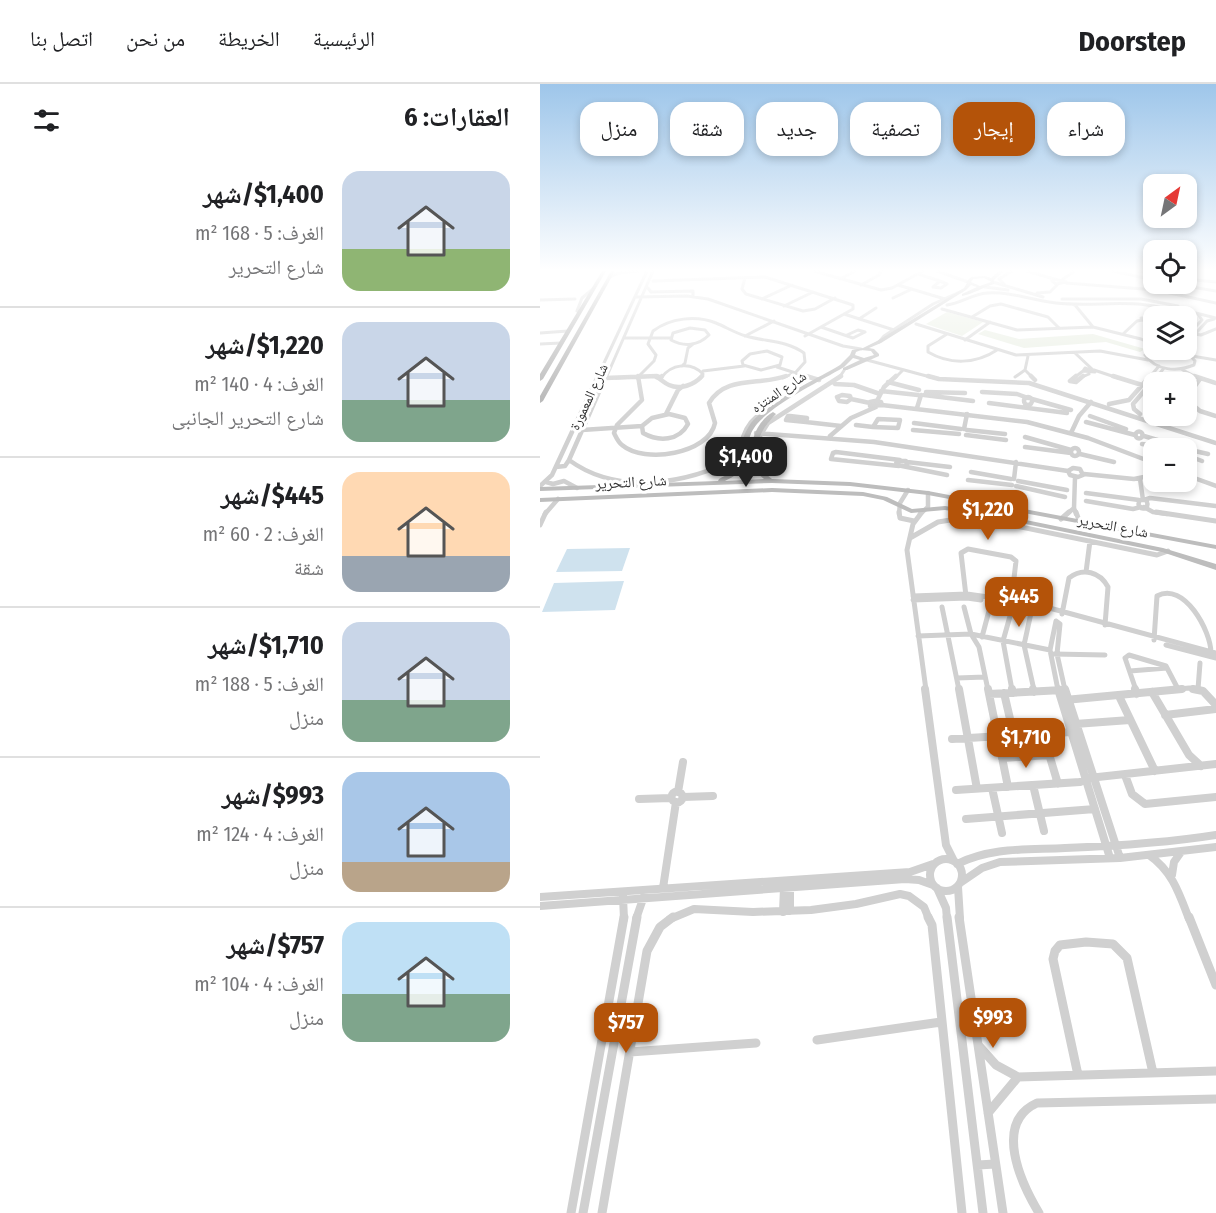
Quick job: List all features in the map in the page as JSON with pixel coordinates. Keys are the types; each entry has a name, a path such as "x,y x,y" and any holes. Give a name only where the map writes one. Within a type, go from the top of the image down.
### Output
{"main road":[{"path":"540,379 572,324"},
{"path":"540,401 584,324"},
{"path":"557,350 568,352"},
{"path":"548,363 557,360 562,362"}],"street":[{"name":"شارع المعمورة","path":"540,488 556,467 626,324"},
{"name":"شارع المعمورة","path":"556,467 565,466 630,324"},
{"path":"668,324 648,337 648,344 655,352 656,358 638,377 637,384 643,396 642,400 615,429 616,441 634,453 657,455 686,450 703,441 713,431 715,421 709,404 719,391 732,385 772,381 796,372 803,366 806,359 798,348 786,343 745,336 721,324"},
{"path":"745,336 769,324"},
{"path":"777,324 842,348 852,356 931,378 1015,377 1035,380 1203,437"},
{"path":"807,335 827,324"},
{"path":"874,324 894,330"},
{"path":"879,342 884,336 906,324"},
{"path":"876,353 882,346 914,324"},
{"path":"863,349 916,324 997,350 1028,356 1105,351 1143,358"},
{"path":"964,340 988,324"},
{"path":"996,324 1021,331 1093,327 1143,342"},
{"path":"1055,324 1059,328"},
{"path":"1091,324 1093,327"},
{"path":"1123,334 1134,324"},
{"path":"821,327 847,335"},
{"path":"624,338 670,337 681,329 690,328 707,331 707,338 686,346 673,342 670,337"},
{"path":"1197,334 1216,329"},
{"path":"542,333 567,332"},
{"path":"947,334 928,346 928,352 938,358 953,360 982,359 997,350"},
{"path":"807,335 876,353 890,362 919,372 964,378"},
{"path":"540,346 561,343"},
{"path":"540,346 557,350"},
{"path":"684,365 686,346"},
{"name":"شارع المنتزه","path":"756,472 754,459 759,433 771,415 803,390 846,363 854,351 863,349"},
{"path":"741,365 744,358 750,354 767,351 782,357 780,367"},
{"name":"شارع المنتزه","path":"738,473 744,464 742,457 747,437 755,422 795,398 816,390 845,369 875,357 876,353"},
{"path":"1075,353 1092,371"},
{"path":"1015,377 1025,370 1028,356"},
{"path":"1027,362 1038,356"},
{"path":"1197,358 1216,360"},
{"path":"607,359 614,359"},
{"path":"1149,360 1162,367 1184,370 1200,379 1216,383"},
{"path":"1184,370 1194,365 1193,360"},
{"path":"1083,362 1083,370 1076,379 1092,371"},
{"path":"605,378 660,377 667,370 684,365 703,373 741,365 761,370 780,367 819,380"},
{"path":"1109,404 1126,402 1162,367"},
{"path":"1140,414 1134,409 1133,404 1162,367"},
{"path":"759,433 775,418 843,374 845,369"},
{"path":"865,412 870,404 877,401 880,392 888,382 903,370"},
{"path":"1025,370 1035,380"},
{"path":"1083,370 1142,385"},
{"path":"660,377 667,384 677,388 698,381 703,373"},
{"path":"979,378 1029,382 1216,441"},
{"path":"1200,379 1189,395 1188,401 1200,411 1216,416"},
{"path":"832,381 837,384 880,392 965,393"},
{"path":"888,382 922,393 973,401"},
{"path":"670,413 677,388"},
{"path":"742,457 741,437 748,422 789,394 803,390"},
{"path":"982,392 1020,394 1029,402 1069,411 1029,402 989,403"},
{"path":"917,408 922,393"},
{"path":"851,399 876,407"},
{"path":"877,401 882,405"},
{"path":"1027,422 1029,402"},
{"path":"1071,433 1079,416 1091,402"},
{"path":"830,437 851,418 882,405 1027,422 1071,433 1143,459"},
{"path":"585,407 591,407"},
{"path":"582,430 642,428 651,418 670,413 682,416 688,421 686,430 679,435 655,439 645,436 642,428"},
{"path":"963,431 967,414"},
{"path":"1090,416 1139,435"},
{"path":"856,425 873,427 896,429 900,420 878,419 873,427"},
{"path":"806,422 841,426"},
{"path":"1086,422 1149,438"},
{"path":"914,423 1006,440"},
{"path":"879,442 883,428"},
{"path":"913,430 1005,434"},
{"path":"838,432 843,438"},
{"path":"759,433 908,445 1068,471 1076,468"},
{"path":"1137,457 1142,444 1139,435"},
{"path":"1025,437 1074,453 1114,462"},
{"path":"902,463 908,445"},
{"path":"1025,447 1074,453"},
{"path":"947,476 902,463 836,452 833,453 831,459 902,463 950,467"},
{"path":"1197,452 1208,454"},
{"path":"1074,453 1076,468 1084,474"},
{"path":"568,460 589,474 604,480 623,481 694,478 742,457 754,459"},
{"path":"1197,459 1202,461"},
{"path":"1014,482 1016,462"},
{"path":"1068,471 1075,477"},
{"path":"714,482 738,473 748,476 756,472 772,481"},
{"path":"971,472 1065,497"},
{"path":"1075,477 1084,474 1143,478"},
{"path":"1075,477 1074,508 1080,523"},
{"path":"1140,479 1142,500"},
{"path":"1197,479 1216,486"},
{"path":"968,480 1005,486 1014,482 1067,490"},
{"path":"546,482 554,484 564,481 577,488"},
{"name":"شارع التحرير","path":"540,488 772,481 839,483 928,493 1216,547"},
{"path":"657,485 655,491 660,494"},
{"path":"632,495 637,489 633,486"},
{"path":"885,498 891,495 888,488"},
{"name":"شارع التحرير","path":"540,500 793,490 863,494 885,498 910,511 945,508 1006,518 1079,536 1168,551 1216,567"},
{"path":"908,490 898,506 900,518 914,521"},
{"path":"928,493 930,502 927,510 914,521 907,550 946,845 962,874 958,907 1003,1213"},
{"path":"1086,493 1216,506"},
{"path":"540,525 547,510 558,500"},
{"path":"1086,501 1133,508 1149,504 1142,500"},
{"path":"997,506 993,511 1006,518"},
{"path":"1143,507 1150,512 1216,521"},
{"path":"1061,519 1074,508"},
{"path":"540,511 547,510"},
{"path":"959,510 972,517"},
{"path":"909,538 923,528 940,521 972,517 1079,536 1090,541 1157,555 1168,551 1166,544 1150,535"},
{"path":"1086,572 1090,541"},
{"path":"1187,541 1182,545 1182,550 1190,559 1216,574"},
{"path":"966,596 961,553 968,549 1011,557 1017,561 1003,641 1013,693"},
{"path":"1063,613 1070,578 1078,572 1098,575 1108,585 1105,624"},
{"path":"913,598 966,596 1063,613 1154,640 1213,655 1209,639 1185,601 1170,591 1161,592 1157,596 1154,640"},
{"path":"942,607 977,789"},
{"path":"964,607 971,634 979,647 1008,787"},
{"path":"979,647 986,637 990,607"},
{"path":"1031,613 1024,645 1034,692"},
{"path":"918,636 971,634 1053,651 1105,655"},
{"path":"1053,651 1065,700 1075,724 1106,846 1115,858"},
{"path":"1137,694 1125,658 1129,655 1168,668 1179,689"},
{"path":"1198,689 1200,663"},
{"path":"1130,671 1168,668"},
{"path":"957,678 985,677"},
{"path":"1065,700 1198,689 1207,694 1216,707 1165,715"},
{"path":"988,694 1062,690"},
{"path":"1152,692 1189,755 1202,766"},
{"path":"1004,693 1014,736"},
{"path":"1119,696 1155,771"},
{"path":"1065,700 1071,732 1116,845 1115,858"},
{"path":"1075,724 1130,720"},
{"path":"952,739 1071,732"},
{"path":"1043,734 1058,784"},
{"path":"1002,758 1050,755"},
{"path":"1187,768 1189,755"},
{"path":"661,891 683,762"},
{"path":"956,790 1080,782 1089,778 1216,764"},
{"path":"1125,775 1132,794 1145,804 1216,797"},
{"path":"1033,785 1044,831"},
{"path":"992,788 1002,833"},
{"path":"639,799 713,796"},
{"path":"966,819 1095,809"},
{"path":"540,906 605,902 623,896 661,891 916,871 941,859 956,863 987,852 1106,846 1216,835"},
{"path":"661,891 787,888 919,880 950,891 975,872 991,864 1115,858 1216,847"},
{"path":"1035,849 1038,862"},
{"path":"1172,876 1174,862 1182,852"},
{"path":"1149,855 1162,864 1172,876 1216,985"},
{"path":"933,864 930,871 946,908 983,1213"},
{"path":"916,871 919,880"},
{"path":"786,911 787,888"},
{"path":"540,897 607,892 623,896"},
{"path":"605,902 607,892"},
{"path":"583,1213 635,922 644,894"},
{"path":"602,1213 647,951 660,927 676,915 694,909 786,911 834,907 900,894 917,900 924,907 932,925 962,1213"},
{"path":"570,1213 624,923 623,896"},
{"path":"946,908 951,905 958,907"},
{"path":"624,923 635,922"},
{"path":"1078,1075 1053,962 1053,954 1064,943 1106,942 1121,950 1131,976 1152,1073"},
{"path":"817,1040 941,1022"},
{"path":"630,1052 756,1043"},
{"path":"979,1046 996,1065 1018,1077 1216,1071"},
{"path":"988,1113 1002,1093 1018,1077"},
{"path":"1039,1213 1028,1196 1018,1170 1015,1154 1014,1137 1017,1121 1024,1109 1037,1103 1216,1099"},
{"path":"978,1165 995,1164"}],"shaded area":[{"path":"927,324 980,324 962,336"},
{"path":"985,330 1019,339 1093,334 1143,350 1140,352 1106,342 1024,348 978,334"}],"water":[{"path":"630,548 622,571 556,572 567,549"},
{"path":"624,581 615,610 542,612 554,583"}]}
